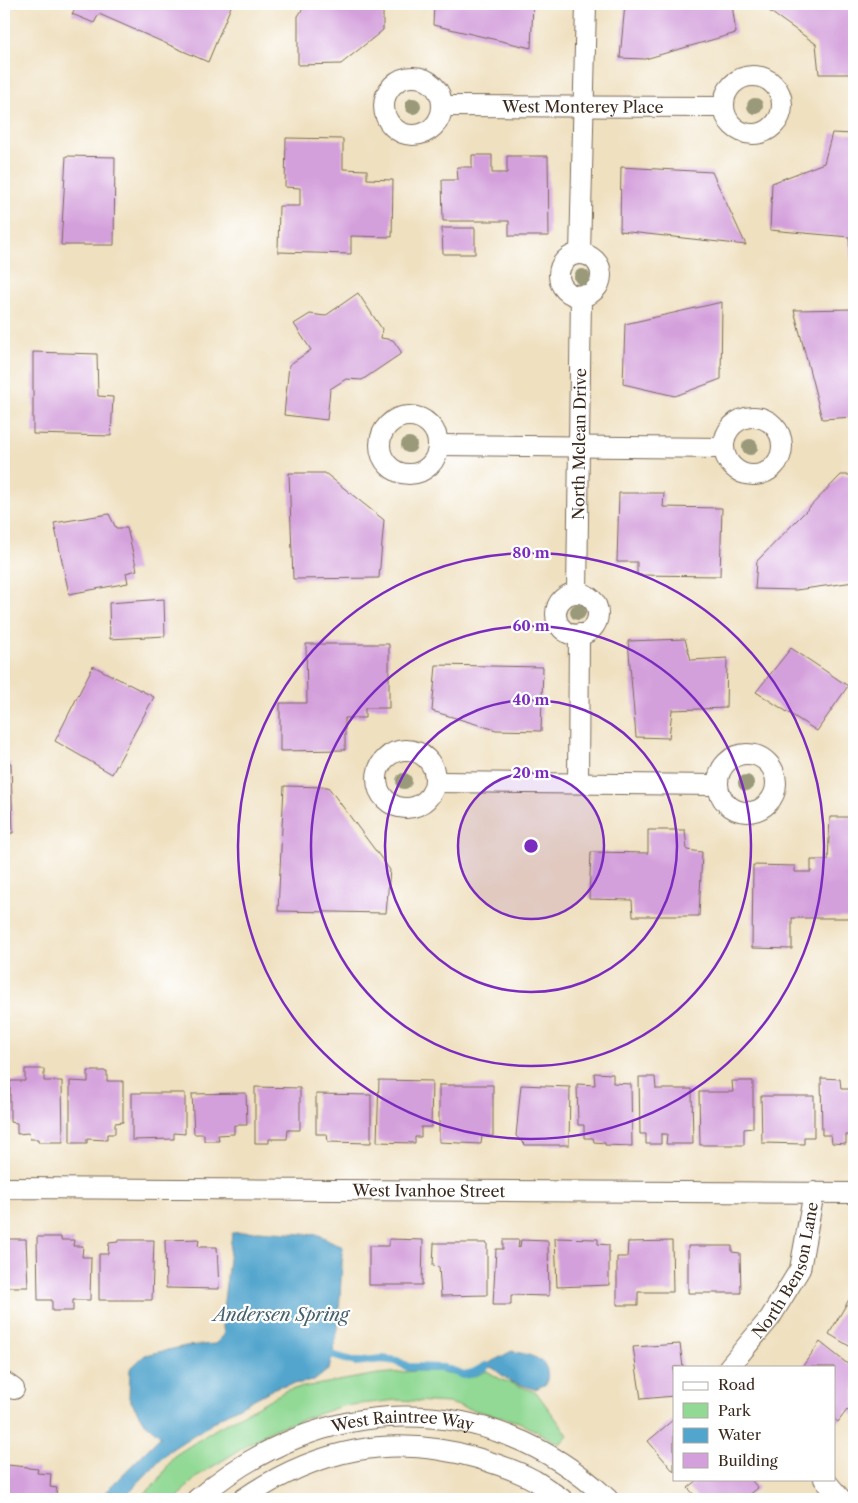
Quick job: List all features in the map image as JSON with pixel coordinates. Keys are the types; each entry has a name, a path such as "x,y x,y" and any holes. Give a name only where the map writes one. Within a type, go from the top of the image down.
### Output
{"street":[{"path":"580,254 586,4"},
{"name":"West Monterey Place","path":"443,106 724,107"},
{"path":"580,254 594,259 601,271 599,285 588,294 581,295 568,292 560,275 563,263 574,255 580,254"},
{"name":"North Mclean Drive","path":"577,593 581,295"},
{"path":"439,445 724,448"},
{"path":"577,593 590,597 598,609 598,616 592,629 579,634 566,631 556,615 557,608 564,597 577,593"},
{"path":"578,784 579,634"},
{"path":"436,782 717,785"},
{"name":"West Ivanhoe Street","path":"4,1189 854,1193"},
{"name":"North Benson Lane","path":"730,1366 770,1318 800,1269 814,1192"},
{"name":"West Raintree Way","path":"197,1499 219,1480 242,1465 300,1435 338,1424 376,1417 414,1416 456,1420 504,1434 540,1449 573,1470 608,1499"},
{"name":"West Raintree Way","path":"243,1499 276,1478 314,1461 346,1452 385,1446 422,1447 461,1454 505,1466 534,1480 562,1499"},
{"path":"825,1480 841,1499"}],"green space":[{"path":"439,1371 464,1378 473,1377 487,1371 502,1380 536,1392 568,1435 560,1444 519,1422 448,1403 397,1400 342,1406 274,1429 199,1475 177,1499 139,1499 158,1481 174,1456 216,1429 287,1390 378,1374"}],"water":[{"name":"Andersen Spring","path":"258,1231 319,1235 343,1247 338,1329 329,1369 314,1381 279,1386 226,1414 169,1451 122,1499 98,1499 161,1436 143,1421 129,1398 130,1369 145,1355 186,1346 215,1344 224,1335 222,1318 232,1233"},
{"path":"512,1351 533,1357 544,1363 547,1375 546,1384 535,1389 511,1382 493,1368 486,1366"}],"building":[{"path":"77,4 232,4 208,62 99,14 94,23 72,14"},
{"path":"306,4 383,4 383,30 341,64 298,65 298,16"},
{"path":"434,4 533,4 531,48 433,25"},
{"path":"625,4 732,4 736,33 645,59 620,58"},
{"path":"769,4 854,4 854,74 819,74 816,44 769,11"},
{"path":"832,133 854,134 854,260 851,260 849,237 770,230 772,183 824,163"},
{"path":"286,138 343,139 343,169 367,170 367,179 393,180 392,237 351,236 351,254 278,252 279,206 300,206 300,188 285,187"},
{"path":"472,155 492,155 492,173 507,173 507,156 548,156 549,236 509,236 509,221 443,221 442,180 458,180 457,167 472,167"},
{"path":"66,156 115,157 114,245 61,245"},
{"path":"621,167 712,172 746,245 620,231"},
{"path":"442,228 475,228 475,254 443,254"},
{"path":"358,293 382,329 381,338 393,340 402,353 362,380 346,379 330,389 327,420 284,415 289,365 311,350 294,324 310,314 325,316"},
{"path":"722,302 721,379 675,396 623,384 625,324"},
{"path":"854,309 854,417 822,419 794,310"},
{"path":"33,352 97,354 98,396 113,397 111,436 33,434"},
{"path":"289,473 325,473 384,520 379,578 293,579"},
{"path":"841,475 854,475 854,582 796,590 755,589 757,561"},
{"path":"619,493 664,493 663,507 722,508 720,576 637,575 637,562 617,562"},
{"path":"109,514 116,528 127,528 137,570 126,573 128,583 69,594 54,523"},
{"path":"164,599 165,636 110,639 109,603"},
{"path":"685,639 691,660 727,658 726,708 672,710 669,738 636,737 628,641"},
{"path":"306,644 389,644 389,708 365,708 365,718 345,718 345,750 280,751 280,703 307,703"},
{"path":"791,648 848,686 817,731 756,692"},
{"path":"436,665 543,667 541,731 496,730 432,711"},
{"path":"93,666 154,697 112,774 55,741"},
{"path":"4,763 11,763 13,833 4,834"},
{"path":"284,786 328,787 390,870 386,913 278,911"},
{"path":"830,817 854,817 854,918 792,918 792,949 752,948 753,865 795,866 795,872 811,872 811,860 828,860"},
{"path":"648,830 685,830 687,850 702,852 699,916 633,916 632,900 589,899 591,852 648,853"},
{"path":"25,1069 44,1069 44,1081 62,1081 63,1142 38,1142 38,1139 30,1139 29,1133 17,1134 17,1123 10,1122 10,1081 25,1081"},
{"path":"88,1071 107,1071 107,1081 123,1081 123,1122 115,1123 115,1134 107,1134 107,1140 87,1139 87,1143 70,1143 70,1081 88,1082"},
{"path":"594,1073 613,1074 613,1083 631,1084 632,1146 605,1145 605,1143 594,1142 593,1138 584,1138 584,1125 578,1125 577,1084 595,1085"},
{"path":"639,1077 655,1077 656,1089 692,1089 693,1144 666,1144 667,1134 661,1134 661,1144 646,1144 646,1134 640,1134"},
{"path":"821,1078 840,1079 841,1089 854,1089 854,1145 851,1145 851,1135 846,1135 846,1144 832,1143 831,1135 822,1135"},
{"path":"379,1080 432,1081 431,1127 421,1127 421,1137 415,1137 415,1143 377,1142"},
{"path":"732,1081 753,1081 753,1128 744,1129 744,1145 700,1145 699,1092 733,1092"},
{"path":"439,1085 493,1085 493,1136 482,1136 481,1144 439,1142"},
{"path":"521,1085 570,1087 569,1145 525,1145 516,1136"},
{"path":"255,1087 300,1088 300,1130 288,1130 287,1139 269,1139 269,1143 255,1143"},
{"path":"132,1093 185,1093 185,1134 174,1133 174,1139 132,1140"},
{"path":"246,1093 247,1125 234,1125 234,1134 218,1135 219,1141 204,1141 204,1134 194,1134 192,1094"},
{"path":"316,1094 371,1095 371,1143 328,1142 327,1134 316,1134"},
{"path":"761,1096 814,1096 814,1137 804,1137 804,1144 762,1143"},
{"path":"37,1237 61,1237 61,1240 74,1240 73,1246 83,1246 82,1257 91,1257 90,1300 73,1300 73,1311 52,1311 52,1300 38,1300"},
{"path":"555,1238 598,1239 598,1244 609,1245 609,1285 557,1287"},
{"path":"4,1239 26,1239 28,1287 4,1287"},
{"path":"199,1239 198,1247 217,1247 219,1289 166,1288 165,1240"},
{"path":"389,1239 423,1240 422,1285 369,1285 369,1246 389,1246"},
{"path":"118,1240 154,1240 152,1300 99,1300 99,1254 108,1254 109,1243 118,1242"},
{"path":"503,1240 519,1240 518,1248 520,1247 521,1240 548,1241 549,1296 511,1295 511,1305 493,1305 496,1249 503,1249"},
{"path":"672,1241 673,1292 638,1292 638,1305 617,1305 617,1257 627,1257 628,1242"},
{"path":"434,1243 487,1243 487,1295 441,1296 439,1267 433,1266"},
{"path":"688,1246 732,1246 732,1252 740,1253 741,1293 688,1293"},
{"path":"854,1291 854,1349 829,1334"},
{"path":"820,1342 854,1369 854,1416 847,1410 838,1422 836,1420 836,1366 803,1366"},
{"path":"680,1344 683,1366 673,1366 673,1396 641,1399 633,1347"},
{"path":"673,1420 673,1471 648,1441"},
{"path":"7,1465 38,1469 37,1473 51,1474 50,1487 57,1488 55,1499 4,1499"},
{"path":"698,1480 754,1480 752,1481 758,1488 748,1496 751,1499 698,1499 688,1488"}],"waterway":[{"path":"332,1355 355,1362 382,1359 397,1361 408,1367 444,1368 464,1375 473,1373 486,1366"}]}
